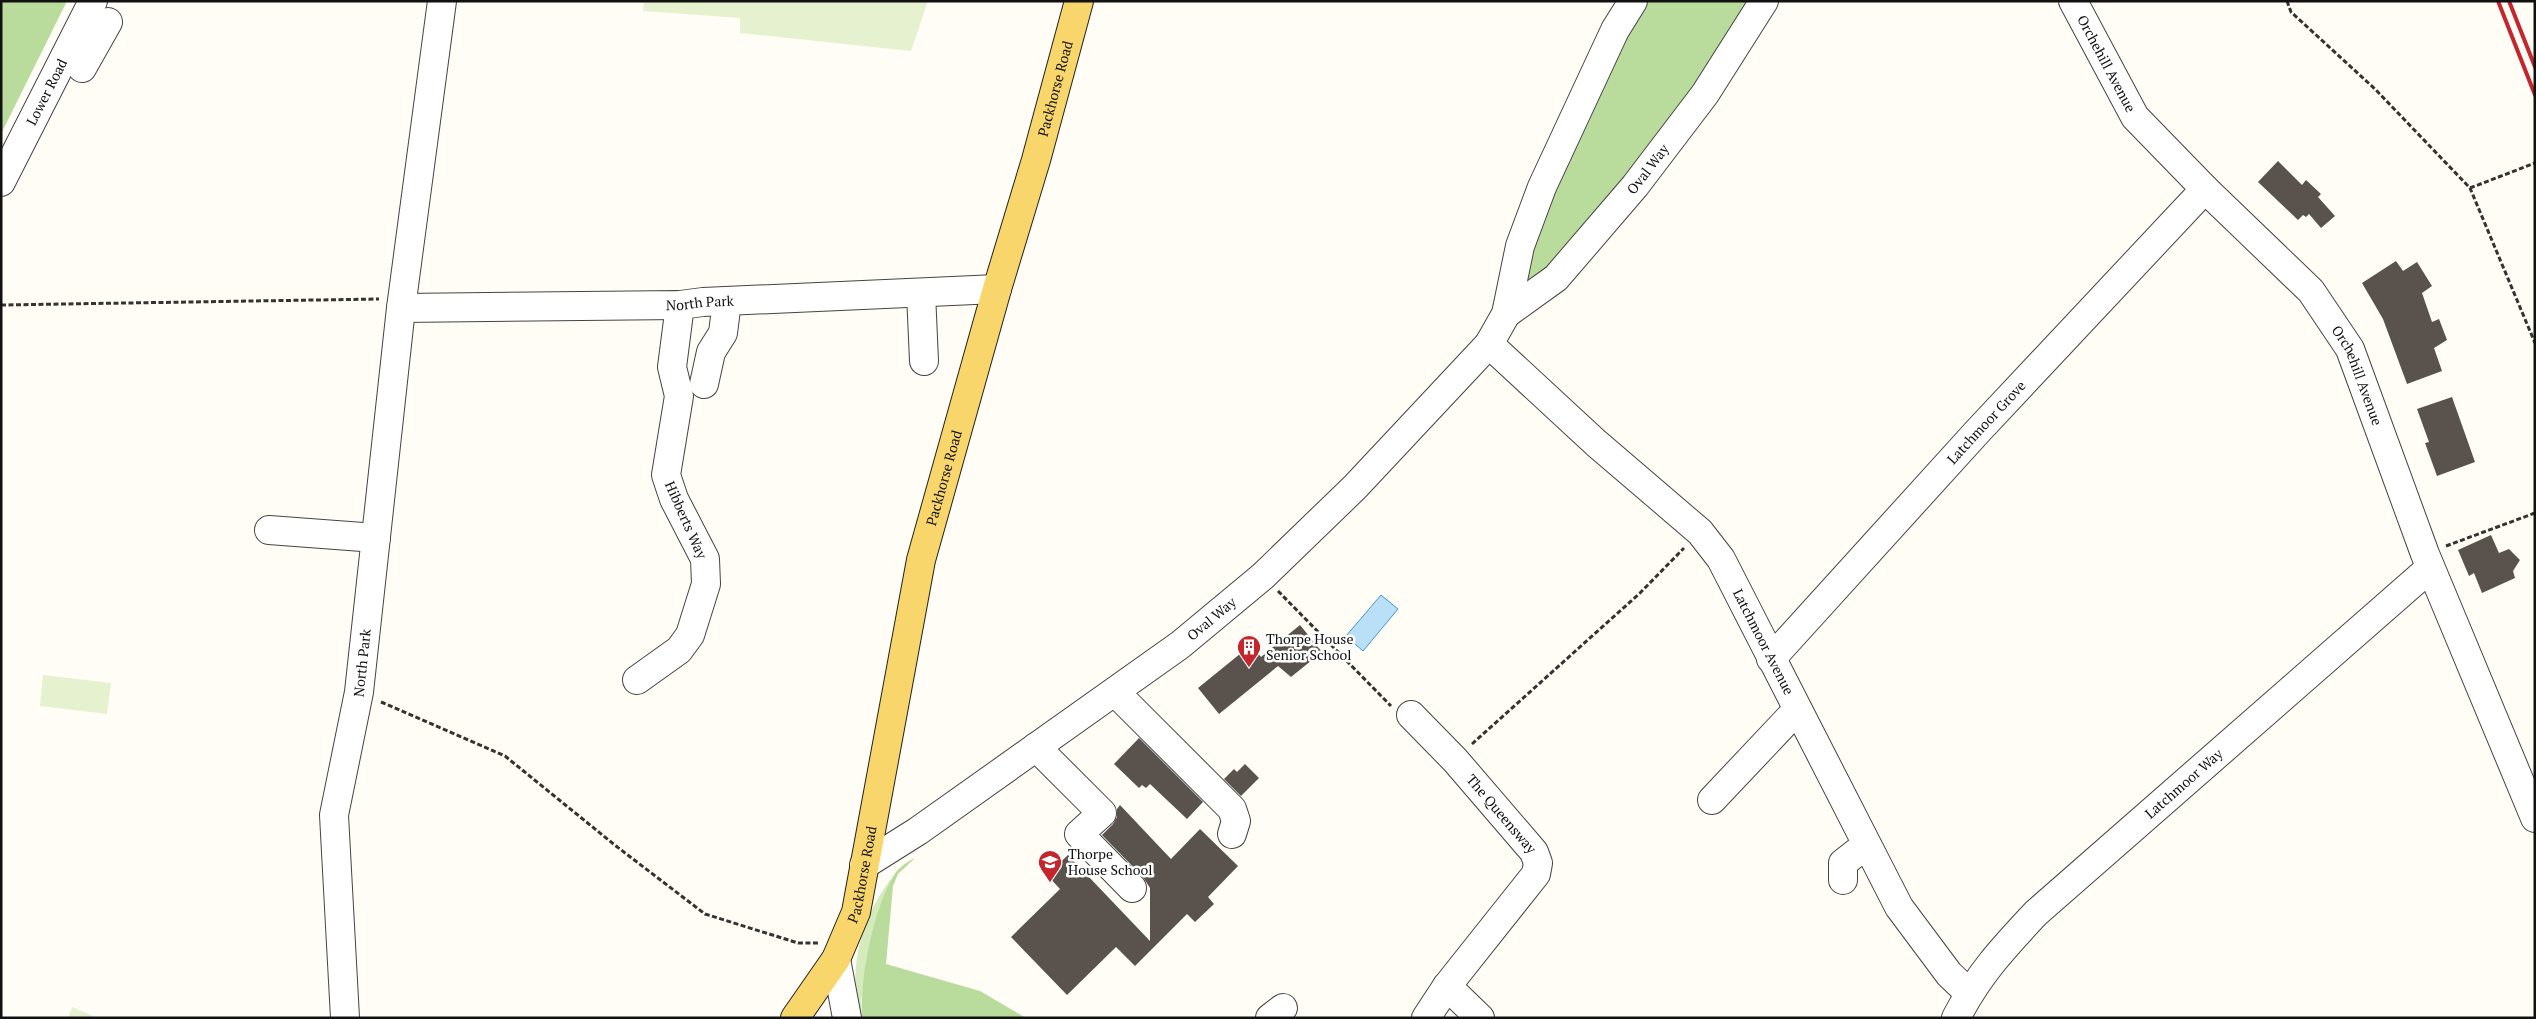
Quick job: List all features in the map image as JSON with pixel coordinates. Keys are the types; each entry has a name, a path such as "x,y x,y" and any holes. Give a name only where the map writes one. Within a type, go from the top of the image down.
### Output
{"main road":[{"name":"Packhorse Road","path":"795,1018 840,951 856,912 921,560 997,290 1036,160 1079,1"}],"street":[{"name":"North Park","path":"345,1018 334,815 359,692 402,304 442,1"},
{"name":"Oval Way","path":"864,865 918,831 1180,645 1262,576 1355,487 1490,344 1506,314 1520,246 1542,187 1615,30 1633,1"},
{"name":"Oval Way","path":"1506,314 1556,278 1635,186 1705,94 1764,1"},
{"name":"Orchehill Avenue","path":"2073,1 2135,117 2205,189 2311,291 2350,349 2427,561 2535,818"},
{"path":"82,68 93,25"},
{"name":"Lower Road","path":"1,182 93,25"},
{"name":"Latchmoor Grove","path":"1771,659 1977,432 2205,189"},
{"name":"North Park","path":"402,304 680,305 727,301 997,290"},
{"path":"921,294 924,362"},
{"path":"704,384 711,352 723,333 727,301"},
{"name":"Hibberts Way","path":"637,680 679,650 690,635 706,584 705,559 674,499 666,475 679,396 672,367 680,305"},
{"name":"Latchmoor Avenue","path":"1490,344 1596,442 1700,532 1721,559 1899,907 1949,974 1969,993"},
{"path":"269,530 376,538"},
{"name":"Latchmoor Way","path":"1956,1018 1969,993 1994,956 2036,913 2427,561"},
{"path":"1115,692 1232,809 1236,821 1232,834"},
{"path":"1712,800 1797,710"},
{"name":"The Queensway","path":"1411,715 1454,760 1534,852 1538,863 1536,874 1518,899 1447,986 1426,1018"},
{"path":"1036,747 1102,813 1080,834 1132,888"},
{"path":"1844,880 1843,863 1866,845"},
{"path":"840,951 847,1018"},
{"path":"1447,986 1480,1018"}],"path":[{"path":"2287,1 2291,12 2375,89 2470,188 2535,343"},
{"path":"2470,188 2535,162"},
{"path":"1,305 402,304"},
{"path":"2427,561 2535,513"},
{"path":"1454,760 1640,593 1700,532"},
{"path":"1262,576 1400,714 1411,715"},
{"path":"359,692 505,756 616,846 705,914 798,943 840,951"}],"green space":[{"path":"1,1 67,1 1,134"},
{"path":"644,1 928,1 911,51 740,33 740,18 643,11"},
{"path":"1645,1 1753,1 1699,85 1644,156 1535,283 1526,282 1521,269 1546,197"},
{"path":"43,675 111,683 107,714 40,706"},
{"path":"915,858 898,874 893,886 886,964 980,991 1026,1018 862,1018 863,983 869,944 880,906 896,872"},
{"path":"895,874 879,910 861,1001 862,1018 858,1018 855,979 860,942 874,906"},
{"path":"72,1007 98,1018 68,1018"}],"water":[{"path":"1381,595 1398,609 1363,651 1346,636"}],"building":[{"path":"2278,161 2302,185 2306,180 2321,194 2318,197 2335,216 2321,228 2309,214 2306,217 2303,215 2298,220 2258,182"},
{"path":"2396,261 2403,271 2417,262 2432,286 2422,293 2432,322 2439,319 2447,340 2434,348 2442,371 2407,384 2383,319 2362,283"},
{"path":"2452,397 2475,462 2437,476 2425,443 2429,442 2417,409"},
{"path":"2491,535 2499,553 2509,549 2520,560 2513,571 2515,578 2482,593 2474,573 2469,576 2458,550"},
{"name":"Thorpe House Senior School","path":"1300,625 1322,652 1291,677 1278,666 1219,714 1198,688 1251,645 1261,657"},
{"path":"1139,738 1203,802 1187,819 1150,784 1146,788 1142,785 1139,788 1114,764"},
{"path":"1245,764 1259,778 1241,796 1224,779 1234,769 1237,772"},
{"path":"1120,805 1171,859 1200,829 1238,866 1208,897 1214,904 1195,922 1187,914 1135,966 1116,947 1067,995 1011,937 1060,889 1047,875 1068,855 1150,941 1150,888 1143,877 1102,835 1113,824"}],"railway":[{"path":"2498,1 2535,95"},
{"path":"2509,1 2535,67"}],"place":[{"name":"Thorpe House Senior School","path":"1249,668"},
{"name":"Thorpe House School","path":"1050,883"}]}
